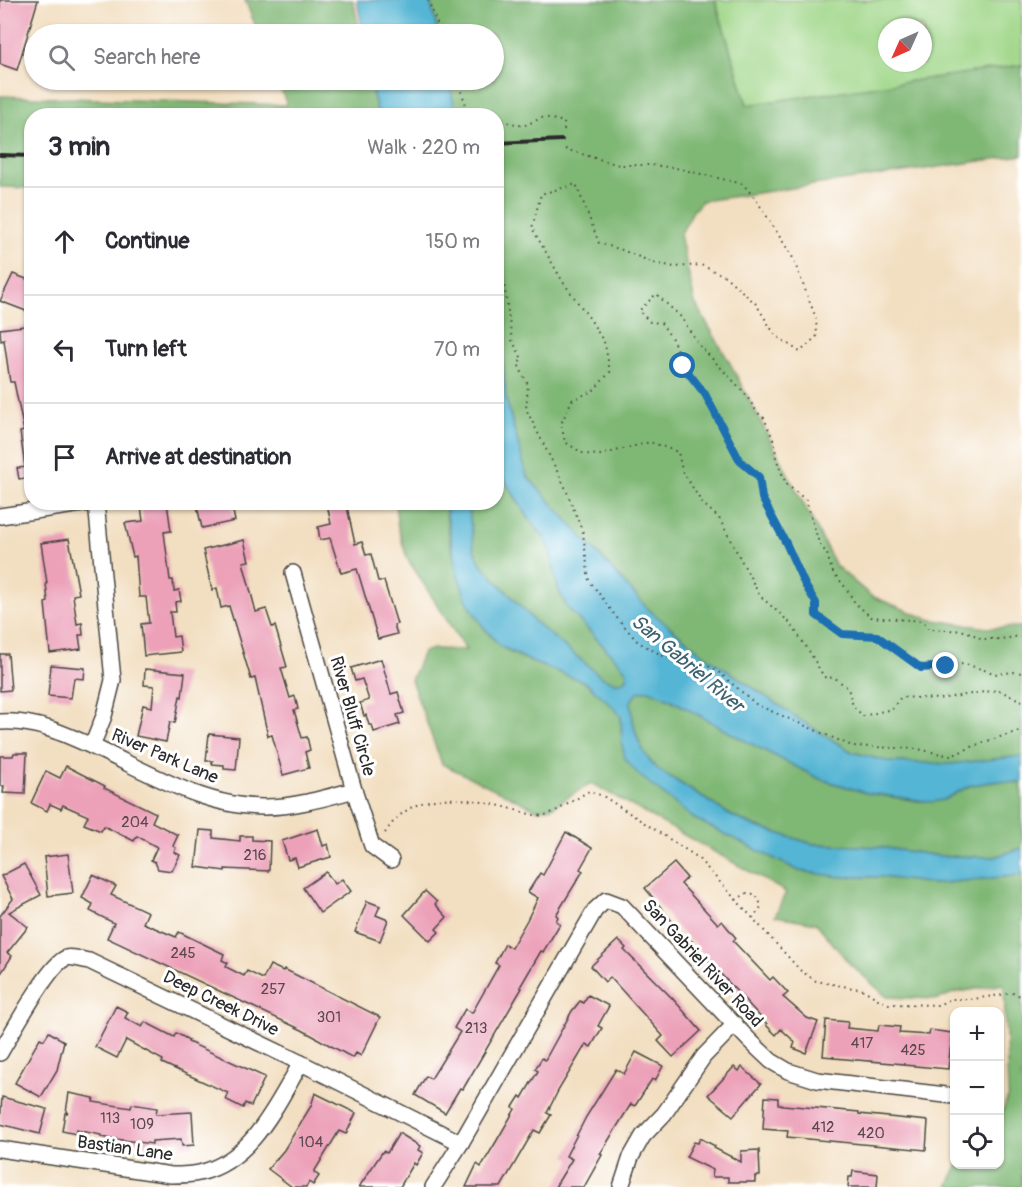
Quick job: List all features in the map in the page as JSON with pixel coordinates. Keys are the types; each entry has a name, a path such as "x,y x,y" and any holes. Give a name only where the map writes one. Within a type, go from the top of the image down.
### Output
{"street":[{"path":"0,516 41,510"},
{"path":"92,746 104,716 114,680 97,510"},
{"name":"River Bluff Circle","path":"293,573 372,846 391,860"},
{"name":"River Park Lane","path":"0,722 24,722 59,732 178,786 226,803 263,807 293,804 354,790"},
{"name":"San Gabriel River Road","path":"433,1187 461,1143 596,910 606,900 622,906 771,1061 788,1071 817,1080 950,1096"},
{"name":"Deep Creek Drive","path":"0,1053 52,969 67,958 77,958 301,1063 461,1143"},
{"path":"627,1185 631,1157 643,1136 664,1114 704,1056 735,1024"},
{"name":"Bastian Lane","path":"0,1149 171,1175 199,1173 225,1163 247,1146 266,1121 301,1063"}],"path":[{"path":"428,0 437,24"},
{"path":"461,90 467,108"},
{"path":"504,122 523,126 544,117 564,122 564,131"},
{"path":"565,149 619,165 676,168 743,184 757,201 792,256 816,318 817,336 800,352 775,335 756,304 725,276 700,265 675,267 654,262 622,249 599,243 576,184 541,194 532,228 563,282 605,344 610,372 592,391 572,400 561,424 565,442 584,454 600,455 650,442 678,452 682,470 702,503 719,518 760,596 790,623 824,677 835,678 848,688 853,706 862,716 892,709 901,697 939,699 998,690 1022,701"},
{"path":"504,284 512,340 522,359 518,364 528,385 526,409 565,487 583,533 589,580 638,642 665,657 698,662 715,669 757,705 852,746 918,748 951,756 981,743 1022,730"},
{"path":"1022,636 982,639 966,631 929,629 923,621 872,617 855,603 832,571 819,543 806,500 786,484 776,458 775,444 764,418 757,412 744,392 699,345 681,316 656,294 639,311 650,322 660,323 673,340 683,366 705,394 740,461 759,477 762,498 816,603 816,615 842,634 877,636 921,668 965,664 997,674 1022,673"},
{"path":"385,833 400,814 421,801 450,799 472,801 535,815 546,815 589,791 603,795 697,857 801,970 816,981 864,990 889,1004 938,1005 951,999 973,999 1014,993 1022,997"},
{"path":"736,900 747,893 754,894 759,899 761,907 753,918"}],"green space":[{"path":"245,0 353,0 358,24 255,24"},
{"path":"430,0 715,0 747,105 1022,65 1022,155 702,201 693,211 680,235 695,303 731,365 836,566 871,596 928,619 987,628 1022,627 1022,756 951,764 890,762 852,752 703,654 648,609 527,476 506,399 504,378 504,108 455,108 451,90 504,90 504,24 436,24"},
{"path":"715,0 1022,0 1022,65 747,105"},
{"path":"281,90 372,90 376,108 24,108 24,188 0,187 0,96 287,105"},
{"path":"504,479 533,525 544,537 550,550 558,589 567,607 625,669 626,680 617,682 603,678 536,623 481,564 474,549 469,510 504,510"},
{"path":"396,510 446,510 459,579 466,598 486,631 511,653 578,679 599,693 621,716 622,744 693,818 799,871 842,877 881,877 934,884 1022,875 1022,1187 948,1187 956,1169 1004,1169 1004,1108 1008,1096 1004,984 953,993 939,999 887,997 849,963 816,923 775,916 786,892 591,783 552,807 538,810 442,764 411,680 423,652 433,649 466,650 407,558"},
{"path":"649,690 820,779 867,793 918,801 943,800 971,785 999,781 1022,783 1022,848 995,857 940,856 879,847 813,844 754,826 730,815 656,768 650,761 637,737 631,701 638,692"}],"water":[{"path":"357,0 430,0 436,24 361,24"},
{"path":"372,90 451,90 455,108 376,108"},
{"name":"San Gabriel River","path":"504,378 506,399 527,476 648,609 703,654 852,752 890,762 951,764 1022,756 1022,783 999,781 971,785 943,800 932,802 867,793 820,779 649,690 638,692 631,701 640,745 656,768 730,815 754,826 813,844 879,847 940,856 995,857 1022,848 1022,875 934,884 881,877 842,877 799,871 693,818 639,775 625,759 621,716 608,702 585,682 534,663 500,646 482,625 467,601 457,573 446,510 469,510 474,549 481,564 536,623 603,678 618,682 627,679 625,669 567,607 558,589 550,550 544,537 533,525 504,479"}],"building":[{"path":"0,0 38,0 31,24 24,24 24,47 17,70 0,64"},
{"path":"13,274 24,278 24,310 0,301"},
{"path":"24,326 24,431 14,382 10,382 4,340 1,341 0,329"},
{"path":"24,431 24,460 20,432"},
{"path":"24,467 24,478 19,479 17,468"},
{"path":"142,510 168,510 171,531 164,532 170,580 173,580 174,591 179,590 181,601 175,602 176,612 170,612 173,637 179,636 181,652 144,656 141,624 149,623 146,597 139,597 136,556 133,557 125,523 143,521"},
{"path":"198,510 233,510 235,521 202,528"},
{"path":"328,510 348,510 355,544 362,542 366,555 371,554 378,581 384,581 397,624 394,625 397,634 378,639 357,569 341,573 330,538 320,540 318,527 331,524"},
{"path":"69,539 79,594 73,595 77,624 82,623 83,635 79,635 81,649 50,653 45,603 48,602 47,583 41,543"},
{"path":"244,540 249,561 243,562 256,612 266,609 272,627 275,626 287,667 281,668 290,698 295,696 298,709 294,710 302,738 307,737 310,750 305,752 309,768 283,775 272,735 268,736 255,678 251,679 229,606 221,608 217,588 212,590 203,550"},
{"path":"0,654 8,654 11,690 0,691"},
{"path":"381,659 391,694 398,692 404,713 397,715 400,724 374,732 366,715 364,716 360,703 369,700 362,679 355,681 351,668"},
{"path":"51,665 85,668 84,679 74,678 71,698 48,696"},
{"path":"145,669 185,673 175,723 170,722 166,742 136,736 143,705 152,707 154,686 144,685"},
{"path":"209,734 239,737 236,770 224,769 224,765 206,761"},
{"path":"14,753 27,753 25,794 3,793 4,786 0,786 0,756 13,756"},
{"path":"66,766 105,786 104,788 156,813 152,822 178,835 173,846 176,848 174,852 180,855 172,871 158,869 155,862 151,860 157,847 137,836 134,841 104,826 101,831 84,824 88,816 63,805 61,809 50,804 47,811 31,803 46,771 60,778"},
{"path":"318,829 323,846 328,844 331,857 298,867 295,858 288,860 282,841"},
{"path":"200,830 213,831 213,838 240,841 240,836 252,836 252,840 270,841 269,871 225,869 225,871 196,867"},
{"path":"566,832 592,848 580,869 583,871 556,915 558,917 556,921 560,924 543,952 541,951 463,1089 460,1088 445,1113 415,1095 426,1076 431,1079 460,1032 454,1028 465,1009 472,1013 499,965 495,963 505,944 511,948 538,898 528,892 540,873 543,875"},
{"path":"68,854 73,893 48,896 44,857"},
{"path":"674,863 687,878 681,884 718,924 722,921 736,938 733,941 770,980 773,977 788,993 783,997 807,1018 818,1022 806,1053 793,1048 795,1042 781,1029 776,1035 766,1025 692,941 680,931 645,888"},
{"path":"24,864 41,895 9,912 28,927 7,953 12,956 0,975 0,916 13,899 1,876"},
{"path":"326,872 335,884 342,879 351,891 320,913 303,888"},
{"path":"93,875 116,886 111,895 148,912 143,923 176,937 179,932 224,954 222,960 228,963 226,967 244,976 247,971 263,979 270,965 283,971 284,969 380,1017 361,1056 356,1053 353,1058 302,1030 107,938 114,923 90,911 93,904 82,898"},
{"path":"425,891 437,902 435,904 447,917 436,929 439,932 430,941 404,915"},
{"path":"367,901 380,906 376,915 388,920 380,941 355,932"},
{"path":"618,940 626,948 624,950 701,1031 673,1057 658,1041 663,1036 610,977 605,982 591,966"},
{"path":"588,995 609,1006 598,1026 602,1028 591,1047 586,1044 558,1091 547,1113 551,1115 540,1133 534,1130 501,1187 466,1187 477,1164 481,1167 515,1109 513,1107 520,1096 522,1098 538,1071 535,1069 542,1058 545,1060 572,1011 580,1001 583,1003"},
{"path":"116,1006 128,1012 125,1018 142,1027 145,1022 174,1037 176,1033 189,1040 188,1042 265,1077 251,1106 245,1103 243,1108 225,1099 228,1093 162,1063 163,1060 126,1040 117,1058 95,1047"},
{"path":"826,1020 848,1022 847,1028 878,1031 879,1025 900,1027 899,1033 929,1035 930,1030 950,1033 948,1069 823,1056"},
{"path":"49,1032 64,1041 57,1070 41,1097 15,1083 40,1038 44,1040"},
{"path":"636,1052 663,1066 655,1081 652,1079 635,1106 631,1104 600,1154 602,1155 584,1187 555,1187 572,1159 566,1156 586,1117 616,1069 624,1074"},
{"path":"734,1067 739,1071 742,1067 761,1084 733,1116 708,1095"},
{"path":"69,1093 94,1098 93,1102 131,1108 132,1104 157,1108 156,1114 192,1112 194,1145 182,1146 181,1139 152,1141 152,1144 101,1137 101,1135 76,1130 76,1134 62,1131 65,1113 68,1113 66,1112"},
{"path":"315,1093 356,1113 346,1134 339,1131 314,1172 319,1176 313,1185 309,1182 306,1187 292,1187 268,1169 284,1150 311,1106"},
{"path":"2,1097 47,1109 40,1134 0,1124"},
{"path":"765,1097 778,1098 778,1104 783,1105 928,1121 926,1150 787,1137 788,1131 763,1129"},
{"path":"399,1133 420,1146 418,1150 423,1153 416,1165 414,1163 400,1187 359,1187 383,1151 387,1153"},
{"path":"700,1138 741,1162 741,1151 759,1150 760,1176 755,1176 755,1182 728,1182 728,1177 712,1177 713,1170 686,1157 694,1142 698,1143"},
{"path":"853,1171 878,1174 877,1187 848,1187 849,1177 852,1177"}],"railway":[{"path":"504,143 562,140"},
{"path":"0,155 24,156"}],"route":[{"path":"683,366 705,394 740,461 759,477 762,498 816,603 816,615 842,634 877,636 921,668 946,666"}]}
